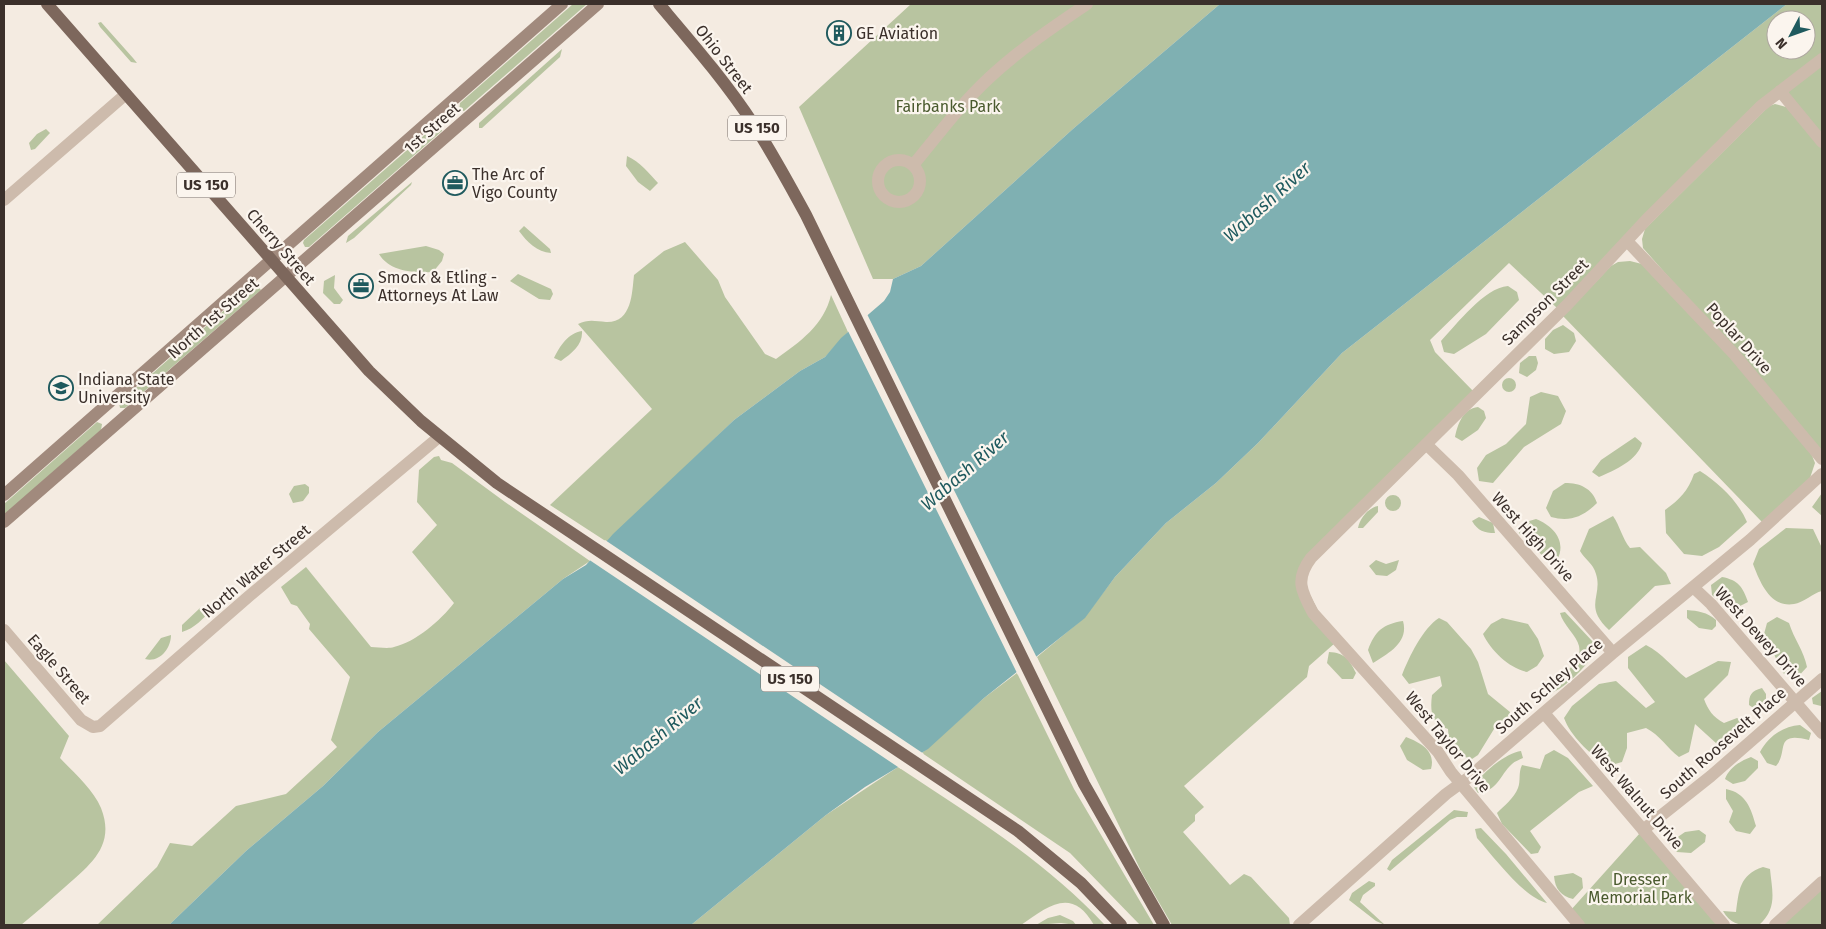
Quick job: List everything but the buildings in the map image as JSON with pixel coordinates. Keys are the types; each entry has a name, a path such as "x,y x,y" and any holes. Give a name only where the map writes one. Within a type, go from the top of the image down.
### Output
{"main road":[{"name":"Cherry Street","path":"47,4 369,371 439,437"},
{"name":"1st Street","path":"271,259 562,4"},
{"name":"1st Street","path":"286,277 598,4"},
{"name":"Ohio Street","path":"659,4 706,60 753,123 776,159 1084,784 1164,925"},
{"name":"North 1st Street","path":"4,495 271,259"},
{"name":"North 1st Street","path":"4,522 286,277"},
{"name":"US 150","path":"439,437 484,473 1018,831 1081,883 1120,925"}],"street":[{"path":"914,164 988,78 1022,49 1087,4"},
{"name":"Sampson Street","path":"1301,577 1311,558 1427,445 1628,242 1692,174 1761,106 1822,59"},
{"path":"1780,91 1822,142"},
{"path":"4,200 126,94"},
{"name":"Poplar Drive","path":"1628,242 1734,354 1822,459"},
{"name":"North Water Street","path":"93,727 106,723 248,597 439,437"},
{"name":"West High Drive","path":"1427,445 1458,476 1613,653"},
{"name":"South Schley Place","path":"1299,925 1613,653 1750,540 1822,474"},
{"name":"West Taylor Drive","path":"1301,577 1305,598 1313,612 1438,752 1460,784 1578,925"},
{"name":"West Dewey Drive","path":"1693,586 1711,604 1822,733"},
{"name":"Eagle Street","path":"4,630 81,720 93,727"},
{"name":"South Roosevelt Place","path":"1643,830 1711,776 1822,679"},
{"name":"West Walnut Drive","path":"1544,713 1724,925"},
{"path":"1775,925 1822,882"}],"green space":[{"path":"573,4 587,4 464,111 459,110 460,103"},
{"name":"Fairbanks Park","path":"911,4 1220,4 1074,128 921,266 893,279 873,279 799,107"},
{"path":"1787,4 1822,4 1822,54 1816,60 1816,10 1779,10"},
{"path":"1766,20 1766,60 1816,60 1557,308 1509,263 1430,340 1435,352 1474,392 1298,572 1335,643 1309,666 1307,677 1184,786 1204,807 1195,815 1195,821 1183,832 1230,885 1244,874 1251,877 1289,918 1290,925 1172,925 1142,873 1037,657 1084,618 1115,577 1166,523 1216,483 1258,443 1342,353"},
{"path":"101,22 137,63 131,62 100,27 98,23"},
{"path":"562,49 560,57 482,128 479,128 479,123"},
{"path":"1822,65 1822,136 1787,92"},
{"path":"1775,104 1786,107 1822,147 1822,451 1643,248 1642,239 1645,229 1769,106"},
{"path":"437,124 441,126 442,131 309,247 305,247 304,240"},
{"path":"46,129 50,133 35,149 31,150 29,143 37,134"},
{"path":"627,156 632,158 658,183 650,191 638,182 626,166"},
{"path":"412,182 354,238 346,243 348,236"},
{"path":"524,226 550,249 551,253 541,251 529,243 519,231"},
{"path":"685,242 718,280 725,297 765,354 776,359 810,332 823,315 831,295 848,332 825,357 800,371 734,420 607,542 550,505 652,409 578,324 588,321 615,321 621,318 629,306 634,275 664,251"},
{"path":"426,246 439,250 444,254 442,261 433,272 418,272 396,268 389,265 379,254"},
{"path":"1630,261 1642,264 1732,358 1811,453 1815,463 1810,478 1762,522 1563,316 1611,266 1618,262"},
{"path":"518,274 551,289 553,294 550,300 539,299 510,281"},
{"path":"335,275 334,288 343,300 340,304 334,304 323,293 324,281"},
{"path":"255,283 261,290 125,408 120,408 119,403"},
{"path":"1508,286 1517,292 1519,300 1486,334 1454,354 1444,352 1441,341 1463,317 1490,293"},
{"path":"1563,325 1574,333 1576,341 1569,352 1554,354 1545,349 1545,339 1553,330"},
{"path":"582,331 579,345 573,352 561,361 554,358 569,337"},
{"path":"1529,356 1536,356 1538,363 1536,370 1527,377 1519,373 1520,363"},
{"path":"1509,378 1514,380 1516,385 1514,390 1509,392 1504,390 1502,385 1504,380"},
{"path":"1541,392 1558,396 1566,411 1561,424 1524,447 1493,483 1479,481 1477,468 1486,455 1506,444 1526,424 1530,397"},
{"path":"1478,407 1484,411 1486,418 1478,430 1462,441 1455,437 1462,417 1473,408"},
{"path":"97,422 102,424 101,430 4,515 4,504"},
{"path":"1635,437 1642,443 1640,449 1631,459 1619,468 1599,477 1592,472 1601,460"},
{"path":"439,456 441,460 452,463 590,561 563,579 378,732 323,786 246,851 169,925 97,925 157,867 170,843 192,846 236,806 286,794 337,747 331,740 350,677 309,629 310,624 297,606 291,604 281,587 306,567 371,647 392,648 411,640 435,623 454,603 412,552 437,525 417,502 419,470 434,457"},
{"path":"1700,471 1727,493 1739,507 1747,522 1719,547 1702,556 1684,554 1666,533 1665,510 1683,494 1694,474"},
{"path":"1565,483 1585,487 1597,503 1587,512 1576,517 1564,519 1551,517 1546,508 1553,491"},
{"path":"305,484 309,487 309,493 303,501 293,503 289,494 294,486"},
{"path":"1822,493 1822,516 1812,507"},
{"path":"1390,495 1396,495 1401,500 1399,509 1390,511 1385,506 1385,500"},
{"path":"1378,506 1378,512 1363,528 1358,528 1365,514"},
{"path":"1613,516 1630,548 1640,547 1666,573 1671,584 1655,586 1609,630 1601,622 1595,608 1598,582 1595,570 1580,551 1589,529"},
{"path":"1479,517 1493,523 1495,533 1484,532 1477,527 1472,521"},
{"path":"1536,519 1548,526 1557,535 1560,553 1557,560 1547,560 1519,533 1522,523"},
{"path":"1786,528 1813,529 1822,548 1822,591 1794,604 1778,602 1772,598 1763,586 1753,564 1759,549"},
{"path":"1376,560 1386,564 1399,560 1396,570 1387,576 1376,575 1369,566"},
{"path":"1722,577 1736,582 1744,592 1748,602 1738,607 1722,603 1712,595 1711,585"},
{"path":"207,606 212,609 195,626 182,632 182,625 200,608"},
{"path":"1687,610 1699,611 1709,615 1716,620 1716,626 1712,630 1699,628 1687,618"},
{"path":"1565,612 1594,643 1596,652 1566,684 1545,695 1550,684 1578,659 1578,642 1560,613"},
{"path":"1777,617 1789,623 1806,661 1807,667 1795,680 1783,673 1764,634 1767,623"},
{"path":"1439,618 1447,622 1471,649 1478,662 1488,694 1510,712 1508,721 1494,729 1478,755 1472,759 1461,755 1454,749 1448,729 1438,724 1433,716 1431,706 1432,695 1442,686 1440,676 1409,684 1402,675 1422,636"},
{"path":"1502,618 1528,624 1538,639 1544,656 1537,666 1527,672 1514,667 1501,658 1483,634 1491,624"},
{"path":"1403,621 1403,635 1400,641 1391,651 1373,663 1368,650 1377,633 1385,626"},
{"path":"171,635 169,645 163,654 155,659 145,659 161,638"},
{"path":"1646,645 1662,656 1686,678 1718,661 1731,662 1728,675 1704,699 1711,713 1724,723 1737,718 1744,722 1737,735 1726,742 1717,744 1695,724 1689,752 1679,757 1646,728 1627,733 1627,748 1622,762 1608,766 1582,745 1571,732 1564,718 1572,706 1599,684 1616,681 1646,708 1655,702 1628,668 1628,657"},
{"path":"1329,652 1343,655 1349,660 1356,673 1353,679 1342,679 1327,663"},
{"path":"4,660 69,736 60,758 83,781 98,801 105,821 103,844 98,854 83,871 21,925 4,925"},
{"path":"1017,673 1074,789 1154,925 1140,925 1070,853 922,753 984,698"},
{"path":"1762,688 1766,694 1766,707 1758,711 1749,705 1749,699 1753,692"},
{"path":"1822,691 1821,706 1813,704 1812,698"},
{"path":"1800,725 1811,733 1809,740 1790,738 1784,744 1782,755 1776,766 1767,763 1760,752 1767,742 1782,730"},
{"path":"1406,737 1426,748 1431,757 1431,769 1423,770 1407,760 1400,746"},
{"path":"1554,750 1568,758 1593,786 1579,792 1530,831 1541,847 1538,853 1531,854 1502,824 1497,813 1509,802 1516,792 1522,765 1540,769 1545,755"},
{"path":"1521,751 1523,758 1512,764 1494,786 1485,792 1478,793 1474,787 1488,770 1501,760"},
{"path":"1751,757 1758,761 1758,768 1745,781 1733,784 1725,779 1735,765"},
{"path":"898,767 1032,859 1081,901 1105,925 1094,925 1086,913 1077,906 1059,903 1050,906 1021,925 691,925 826,815"},
{"path":"1726,789 1738,794 1750,807 1756,826 1750,834 1736,831 1729,822 1733,811 1726,799"},
{"path":"1454,810 1468,812 1467,817 1457,817 1450,820 1390,871 1387,869 1392,860"},
{"path":"1481,828 1506,854 1547,903 1528,893 1500,865 1477,838 1475,829"},
{"path":"1699,830 1706,835 1705,842 1691,853 1677,852 1669,843 1685,832"},
{"name":"Dresser Memorial Park","path":"1640,833 1719,925 1582,925 1570,911"},
{"path":"1763,867 1770,869 1772,892 1771,906 1765,919 1759,925 1743,925 1730,920 1723,911 1736,912 1740,891 1745,879 1755,870"},
{"path":"1573,873 1582,878 1583,888 1573,899 1559,891 1554,876"},
{"path":"1369,881 1375,883 1375,886 1363,895 1360,902 1385,925 1376,921 1349,900 1352,893"},
{"path":"1822,889 1822,925 1780,925"},
{"path":"1060,915 1073,921 1076,925 1061,923 1036,925 1048,918"}],"water":[{"name":"Wabash River","path":"1220,4 1787,4 1779,10 1766,10 1766,20 1342,353 1258,443 1216,483 1166,523 1115,577 1085,618 984,698 928,749 865,787 826,815 691,925 169,925 246,851 323,786 378,732 563,579 586,565 613,534 734,420 800,371 825,357 841,338 884,301 890,292 893,279 921,266 1074,128"}],"pier":[{"path":"866,312 1038,660 1018,675 847,329"},
{"path":"605,540 924,754 901,769 588,559"}],"place":[{"name":"GE Aviation","path":"839,33"},
{"name":"The Arc of Vigo County","path":"455,183"},
{"name":"Smock & Etling - Attorneys At Law","path":"361,286"},
{"name":"Indiana State University","path":"61,388"}]}
